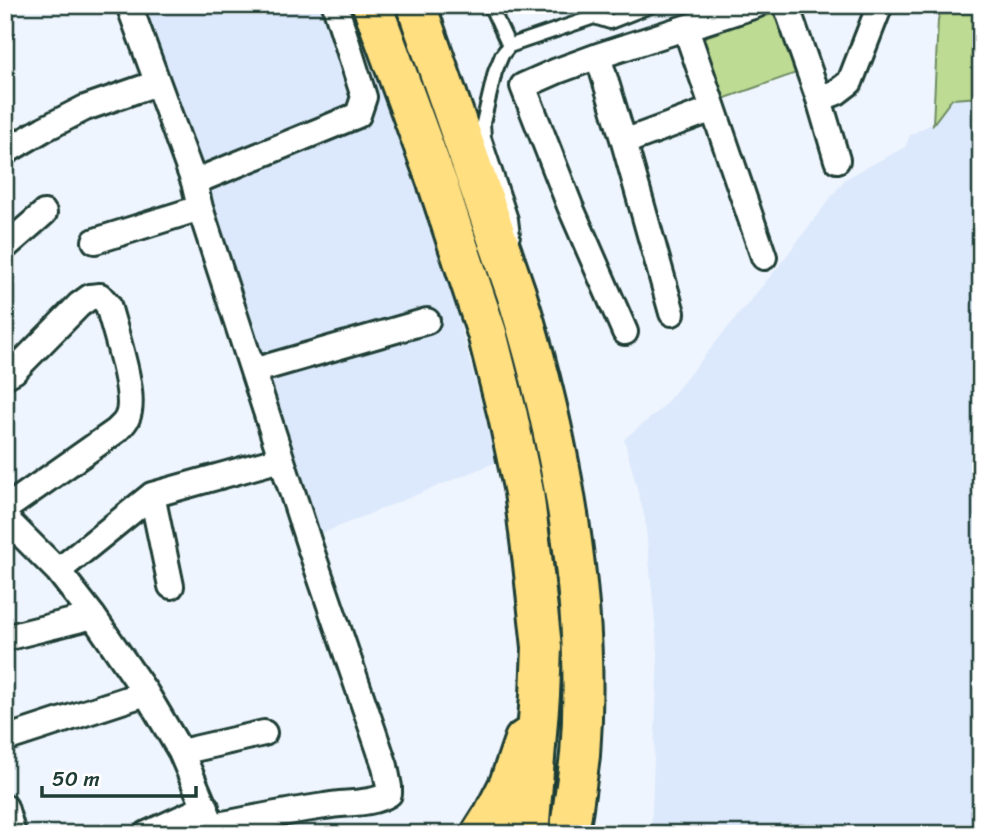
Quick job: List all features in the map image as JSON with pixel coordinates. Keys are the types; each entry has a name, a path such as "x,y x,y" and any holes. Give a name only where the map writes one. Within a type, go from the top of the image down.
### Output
{"highway":[{"path":"372,5 446,209 487,333 524,492 542,647 529,834"},
{"path":"416,5 516,293 555,447 573,549 580,637 580,754 569,834"},
{"path":"481,834 509,784 540,695"}],"street":[{"path":"129,5 194,181 200,208 281,458 385,766 389,787 389,794 367,801 212,822 147,834"},
{"path":"194,181 358,115 363,97 335,5"},
{"path":"625,332 570,206 523,86 598,56 756,5"},
{"path":"786,5 837,160"},
{"path":"819,99 837,92 850,82 880,5"},
{"path":"686,29 764,257"},
{"path":"598,56 671,313"},
{"path":"5,152 44,128 85,108 157,83"},
{"path":"624,142 713,109"},
{"path":"95,241 200,208"},
{"path":"5,247 44,213"},
{"path":"5,376 14,371 79,305 90,297 100,296 108,305 131,400 128,418 116,431 5,509"},
{"path":"253,371 427,321"},
{"path":"58,571 152,495 281,458"},
{"path":"152,495 171,586"},
{"path":"5,518 58,571 93,615 146,693 181,752 212,822"},
{"path":"5,638 93,615"},
{"path":"5,739 146,693"},
{"path":"181,752 264,733"},
{"path":"5,807 13,834"}],"lane":[{"path":"490,5 509,46"},
{"path":"516,293 511,219 484,138 482,123 502,55 509,46 592,11 610,22 653,5"}],"shaded area":[{"path":"121,5 333,5 384,96 452,295 497,462 303,541"},
{"path":"981,97 981,834 651,834 658,653 645,519 624,439 660,410 777,268 845,179 905,147 910,135 933,123 952,99"}],"green space":[{"path":"942,5 981,5 981,97 952,99 933,124 938,20"},
{"path":"778,12 799,72 720,100 699,39"}],"building":[{"path":"603,5 623,5 623,6 606,12"}]}
